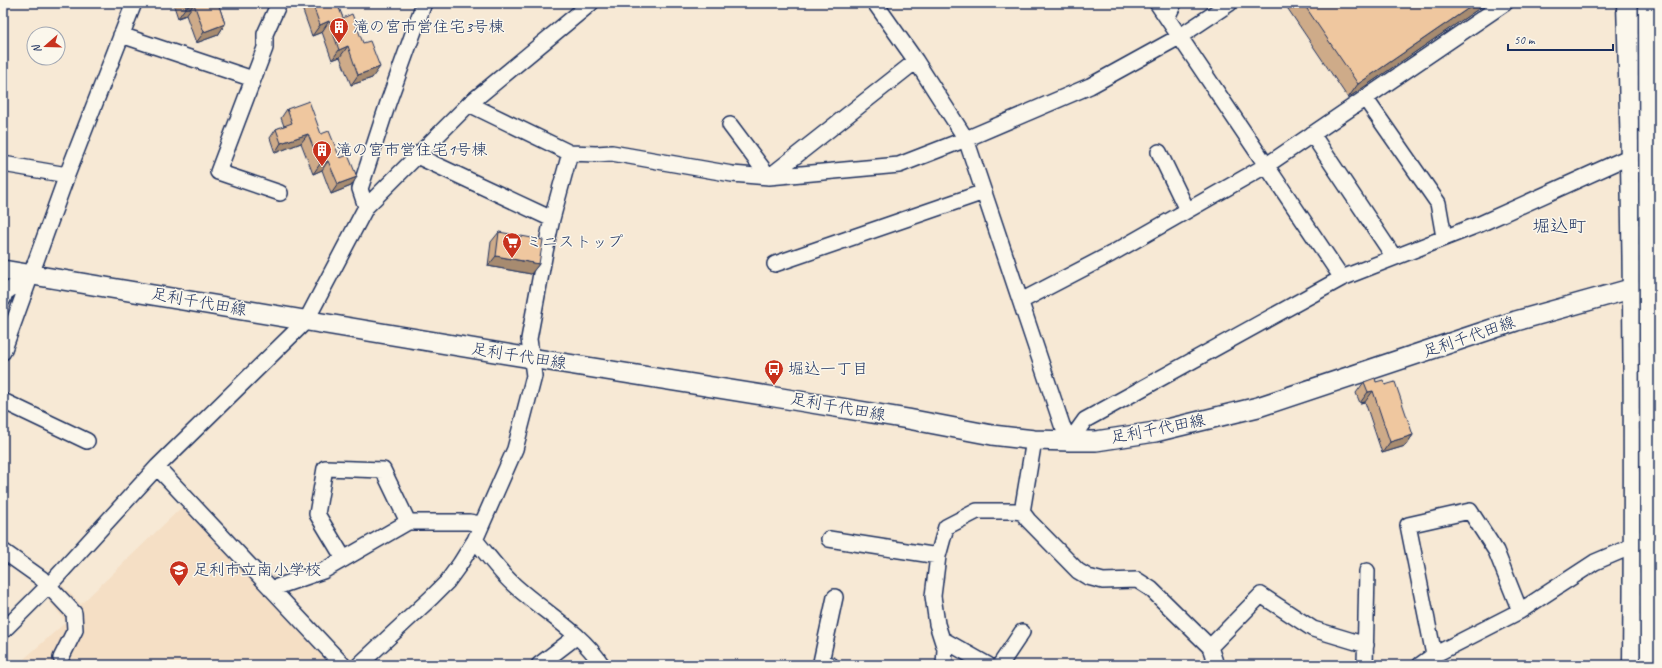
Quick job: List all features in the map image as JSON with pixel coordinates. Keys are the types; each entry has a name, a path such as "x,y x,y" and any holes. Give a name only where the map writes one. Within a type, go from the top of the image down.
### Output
{"highway":[{"path":"1628,3 1633,155 1635,546 1634,665"},
{"path":"1650,3 1652,665"}],"main road":[{"name":"足利千代田線","path":"3,270 531,358 807,402 992,435 1034,440 1070,441 1096,441 1154,432 1258,407 1516,321 1659,280"}],"street":[{"path":"3,352 67,175 134,3"},
{"path":"279,3 265,34 265,48 218,172 280,193"},
{"path":"366,207 360,189 388,103 424,3"},
{"path":"3,631 49,584 157,467 306,320 366,207 469,104 591,3"},
{"path":"875,3 916,61 966,139 1062,425 1070,441 1085,420 1342,278 1480,224 1633,155"},
{"path":"1157,3 1267,164 1342,278"},
{"path":"1167,18 1174,3"},
{"path":"469,104 570,153 612,153 732,174 769,178 899,165 966,139 1090,86 1179,36 1230,3"},
{"path":"1021,302 1111,254 1267,164 1505,3"},
{"path":"121,35 253,79"},
{"path":"769,178 916,61"},
{"path":"1365,98 1438,203 1444,237"},
{"path":"730,125 769,178"},
{"path":"1312,134 1394,257"},
{"path":"1160,152 1187,210"},
{"path":"359,665 446,582 475,540 480,524 514,449 534,376 529,339 552,219 570,153"},
{"path":"417,156 552,219"},
{"path":"3,164 67,175"},
{"path":"775,264 984,192"},
{"path":"3,299 5,293 31,274"},
{"path":"3,401 87,441"},
{"path":"1022,512 1034,440"},
{"path":"157,467 343,665"},
{"path":"344,559 317,514 325,468 383,470 408,522"},
{"path":"944,665 945,649 937,624 933,596 938,556 946,527 977,511 1014,511 1022,512 1078,571 1088,577 1103,581 1137,580 1151,589 1210,647 1216,665"},
{"path":"1434,655 1408,525 1470,511 1496,551 1520,612"},
{"path":"272,589 323,571 408,522 469,522 480,524"},
{"path":"829,539 938,556"},
{"path":"475,540 512,583 577,636 594,652 602,665"},
{"path":"1420,665 1434,655 1520,612 1595,562 1635,546"},
{"path":"3,550 49,584 74,613 75,630 61,658"},
{"path":"1365,665 1367,571"},
{"path":"1210,647 1261,595 1313,629 1366,645"},
{"path":"831,665 821,662 835,597"},
{"path":"1000,665 1022,632"},
{"path":"538,665 577,636"},
{"path":"942,639 988,665"}],"shaded area":[{"name":"足利市立南小学校","path":"184,505 333,665 17,665 66,622 47,598 61,584 81,604"}],"building":[{"path":"184,3 218,3 225,24 204,32 194,4 186,7"},
{"path":"312,3 337,3 343,18 352,14 363,43 370,41 380,67 358,75 348,46 339,50 329,21 320,25"},
{"path":"1303,3 1476,3 1358,84"},
{"path":"309,101 321,134 329,131 340,158 348,155 357,177 338,184 328,161 320,164 308,134 281,143 276,129 292,123 287,109"},
{"path":"499,232 543,240 539,264 496,256"},
{"path":"1375,378 1376,382 1383,380 1385,385 1395,382 1413,435 1390,442 1373,391 1368,392 1364,382"}],"place":[{"name":"滝の宮市営住宅3号棟","path":"339,44"},
{"name":"滝の宮市営住宅1号棟","path":"322,167"},
{"name":"ミニストップ","path":"512,259"},
{"name":"堀込一丁目","path":"774,386"},
{"name":"足利市立南小学校","path":"179,587"}],"district":[{"name":"堀込町","path":"1559,226"}]}
